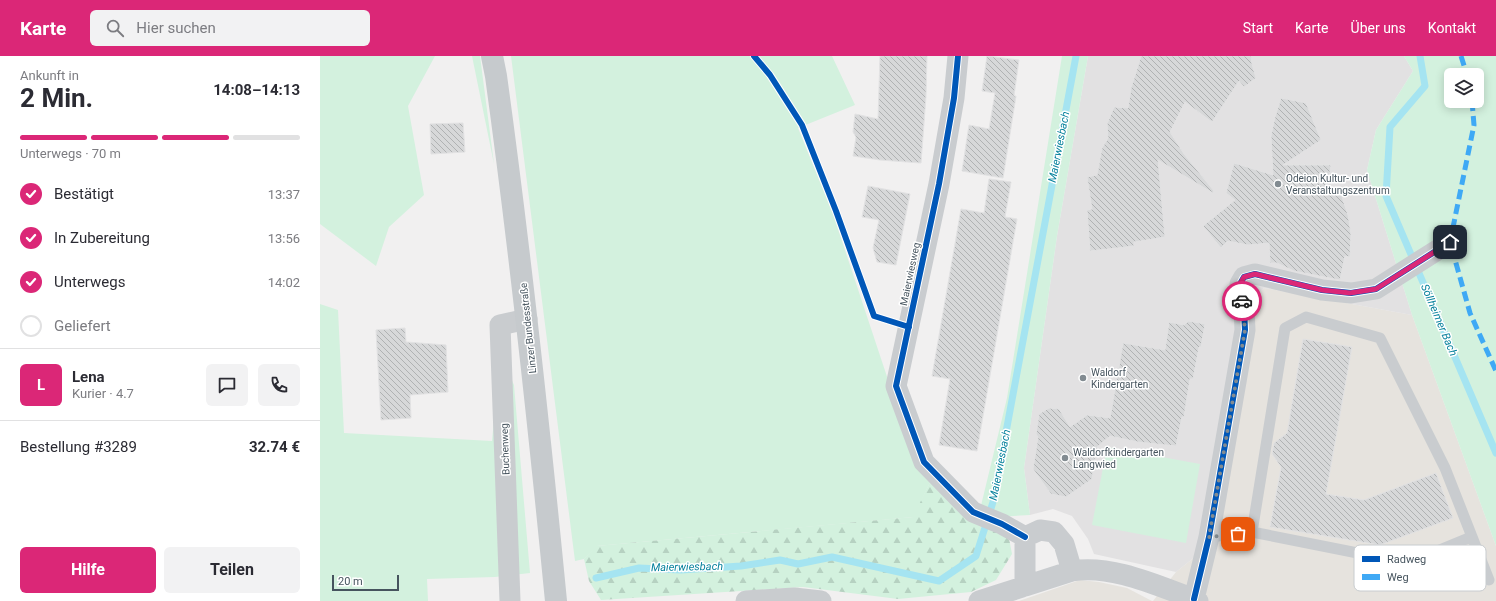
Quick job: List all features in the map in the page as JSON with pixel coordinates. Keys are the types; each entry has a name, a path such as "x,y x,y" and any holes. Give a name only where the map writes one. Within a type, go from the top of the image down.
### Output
{"main road":[{"name":"Linzer Bundesstraße","path":"492,56 514,201 556,601"}],"street":[{"name":"Maierwiesweg","path":"958,56 954,98 939,184 896,386 924,462 973,512 1002,524 1025,537"},
{"path":"979,601 1072,571 1084,569 1117,573 1196,600 1209,537 1245,330 1244,308 1240,284 1244,277 1255,274 1322,290 1350,293 1376,289 1444,245"},
{"name":"Buchenweg","path":"510,601 500,325 527,318"},
{"path":"1025,586 1025,537 1040,530 1054,532 1064,544 1072,571"},
{"path":"746,601 794,598 821,601"}],"lane":[{"path":"1252,532 1285,328 1306,317 1380,338 1445,468 1474,545"},
{"path":"1209,537 1252,532 1354,552"},
{"path":"1453,545 1471,538"},
{"path":"1486,573 1489,580"}],"shaded area":[{"path":"1088,56 1404,56 1413,71 1376,130 1367,170 1412,315 1264,288 1238,317 1196,556 1176,572 1094,554 1088,539 1072,516 1053,509 1030,515 1024,468 1057,236"},
{"path":"1264,288 1412,315 1496,546 1496,601 1153,601 1176,572 1196,556 1238,317"},
{"path":"1080,580 1099,582 1127,588 1152,601 1019,601"}],"green space":[{"path":"320,56 435,56 408,106 424,195 389,227 376,266 320,224"},
{"path":"472,56 480,56 494,164"},
{"path":"511,56 832,56 855,105 798,128 833,214 916,464 930,482 914,517 597,546 584,559 575,561"},
{"path":"1062,56 1088,56 1057,236 1024,468 1030,515 978,518 1007,398"},
{"path":"1404,56 1496,56 1496,546 1412,315 1367,170 1376,130 1413,71"},
{"path":"320,304 338,310 344,433 492,441 500,355 514,385 530,573 495,577 427,579 428,601 320,601"},
{"path":"1107,447 1200,464 1186,543 1092,525"},
{"path":"930,482 1005,517 1012,554 996,580 971,592 898,599 803,587 601,600 589,581 584,559 596,546 913,517"}],"building":[{"path":"880,56 927,56 926,96 921,163 880,160 853,156 856,137 853,132 855,114 878,119"},
{"path":"987,56 1019,60 1014,96 1016,96 1003,178 962,171 969,125 989,129 995,93 982,91"},
{"path":"1141,56 1251,56 1256,78 1244,87 1239,81 1212,122 1185,102 1170,132 1184,154 1214,191 1213,193 1158,160 1165,237 1134,242 1134,246 1090,251 1087,210 1092,209 1087,177 1097,175 1102,148 1108,138 1107,124 1114,107 1128,108 1131,88"},
{"name":"Odeion Kultur- und Veranstaltungszentrum","path":"1281,98 1306,103 1321,140 1283,165 1331,165 1327,192 1341,194 1348,215 1351,234 1350,257 1345,256 1340,280 1294,271 1277,263 1270,263 1269,243 1248,245 1228,241 1221,248 1203,226 1235,200 1226,193 1234,163 1273,175 1271,136"},
{"path":"463,123 465,152 431,154 430,124"},
{"path":"989,179 1011,182 1005,217 1017,219 977,451 939,445 950,379 932,376 961,209 984,213"},
{"path":"868,186 910,194 896,265 877,262 873,248 879,220 862,217"},
{"path":"1188,321 1205,324 1193,379 1190,379 1184,417 1182,417 1176,446 1138,442 1110,436 1097,447 1092,479 1066,497 1051,494 1033,469 1038,437 1036,434 1039,414 1049,408 1059,409 1070,427 1087,415 1110,418 1123,343 1165,350 1169,322 1184,325"},
{"path":"405,328 406,342 446,345 448,392 410,395 411,418 381,420 376,330"},
{"path":"1303,339 1352,347 1326,494 1364,500 1436,473 1453,518 1380,545 1270,527 1281,467 1272,454 1274,443 1287,433"}],"waterway":[{"name":"Maierwiesbach","path":"596,578 639,568 681,570 741,566 780,560 798,564 832,557 939,581 976,556 993,502 1076,56"},
{"name":"Söllheimer Bach","path":"1420,56 1425,86 1390,127 1386,196 1496,453"}],"marked path":[{"path":"1461,56 1465,68"},
{"path":"1473,108 1474,125 1450,242 1470,313 1496,371"}],"cycle path":[{"path":"754,56 770,75 802,125 836,211 874,316 909,327"},
{"path":"958,56 954,98 939,184 896,386 924,462 973,512 1002,524 1025,537"},
{"path":"1194,599 1209,537 1245,330 1244,309 1240,284 1244,277 1255,274 1322,290 1351,293 1376,289 1450,242"}],"way so far":[{"path":"1238,534 1209,537 1245,330 1244,308 1242,301"}],"place":[{"name":"Odeion Kultur- und Veranstaltungszentrum","path":"1278,184"},
{"name":"Waldorf Kindergarten","path":"1083,378"},
{"name":"Waldorfkindergarten Langwied","path":"1065,458"}],"route":[{"path":"1242,301 1240,284 1244,277 1255,274 1322,290 1350,293 1376,289 1450,242"}]}
